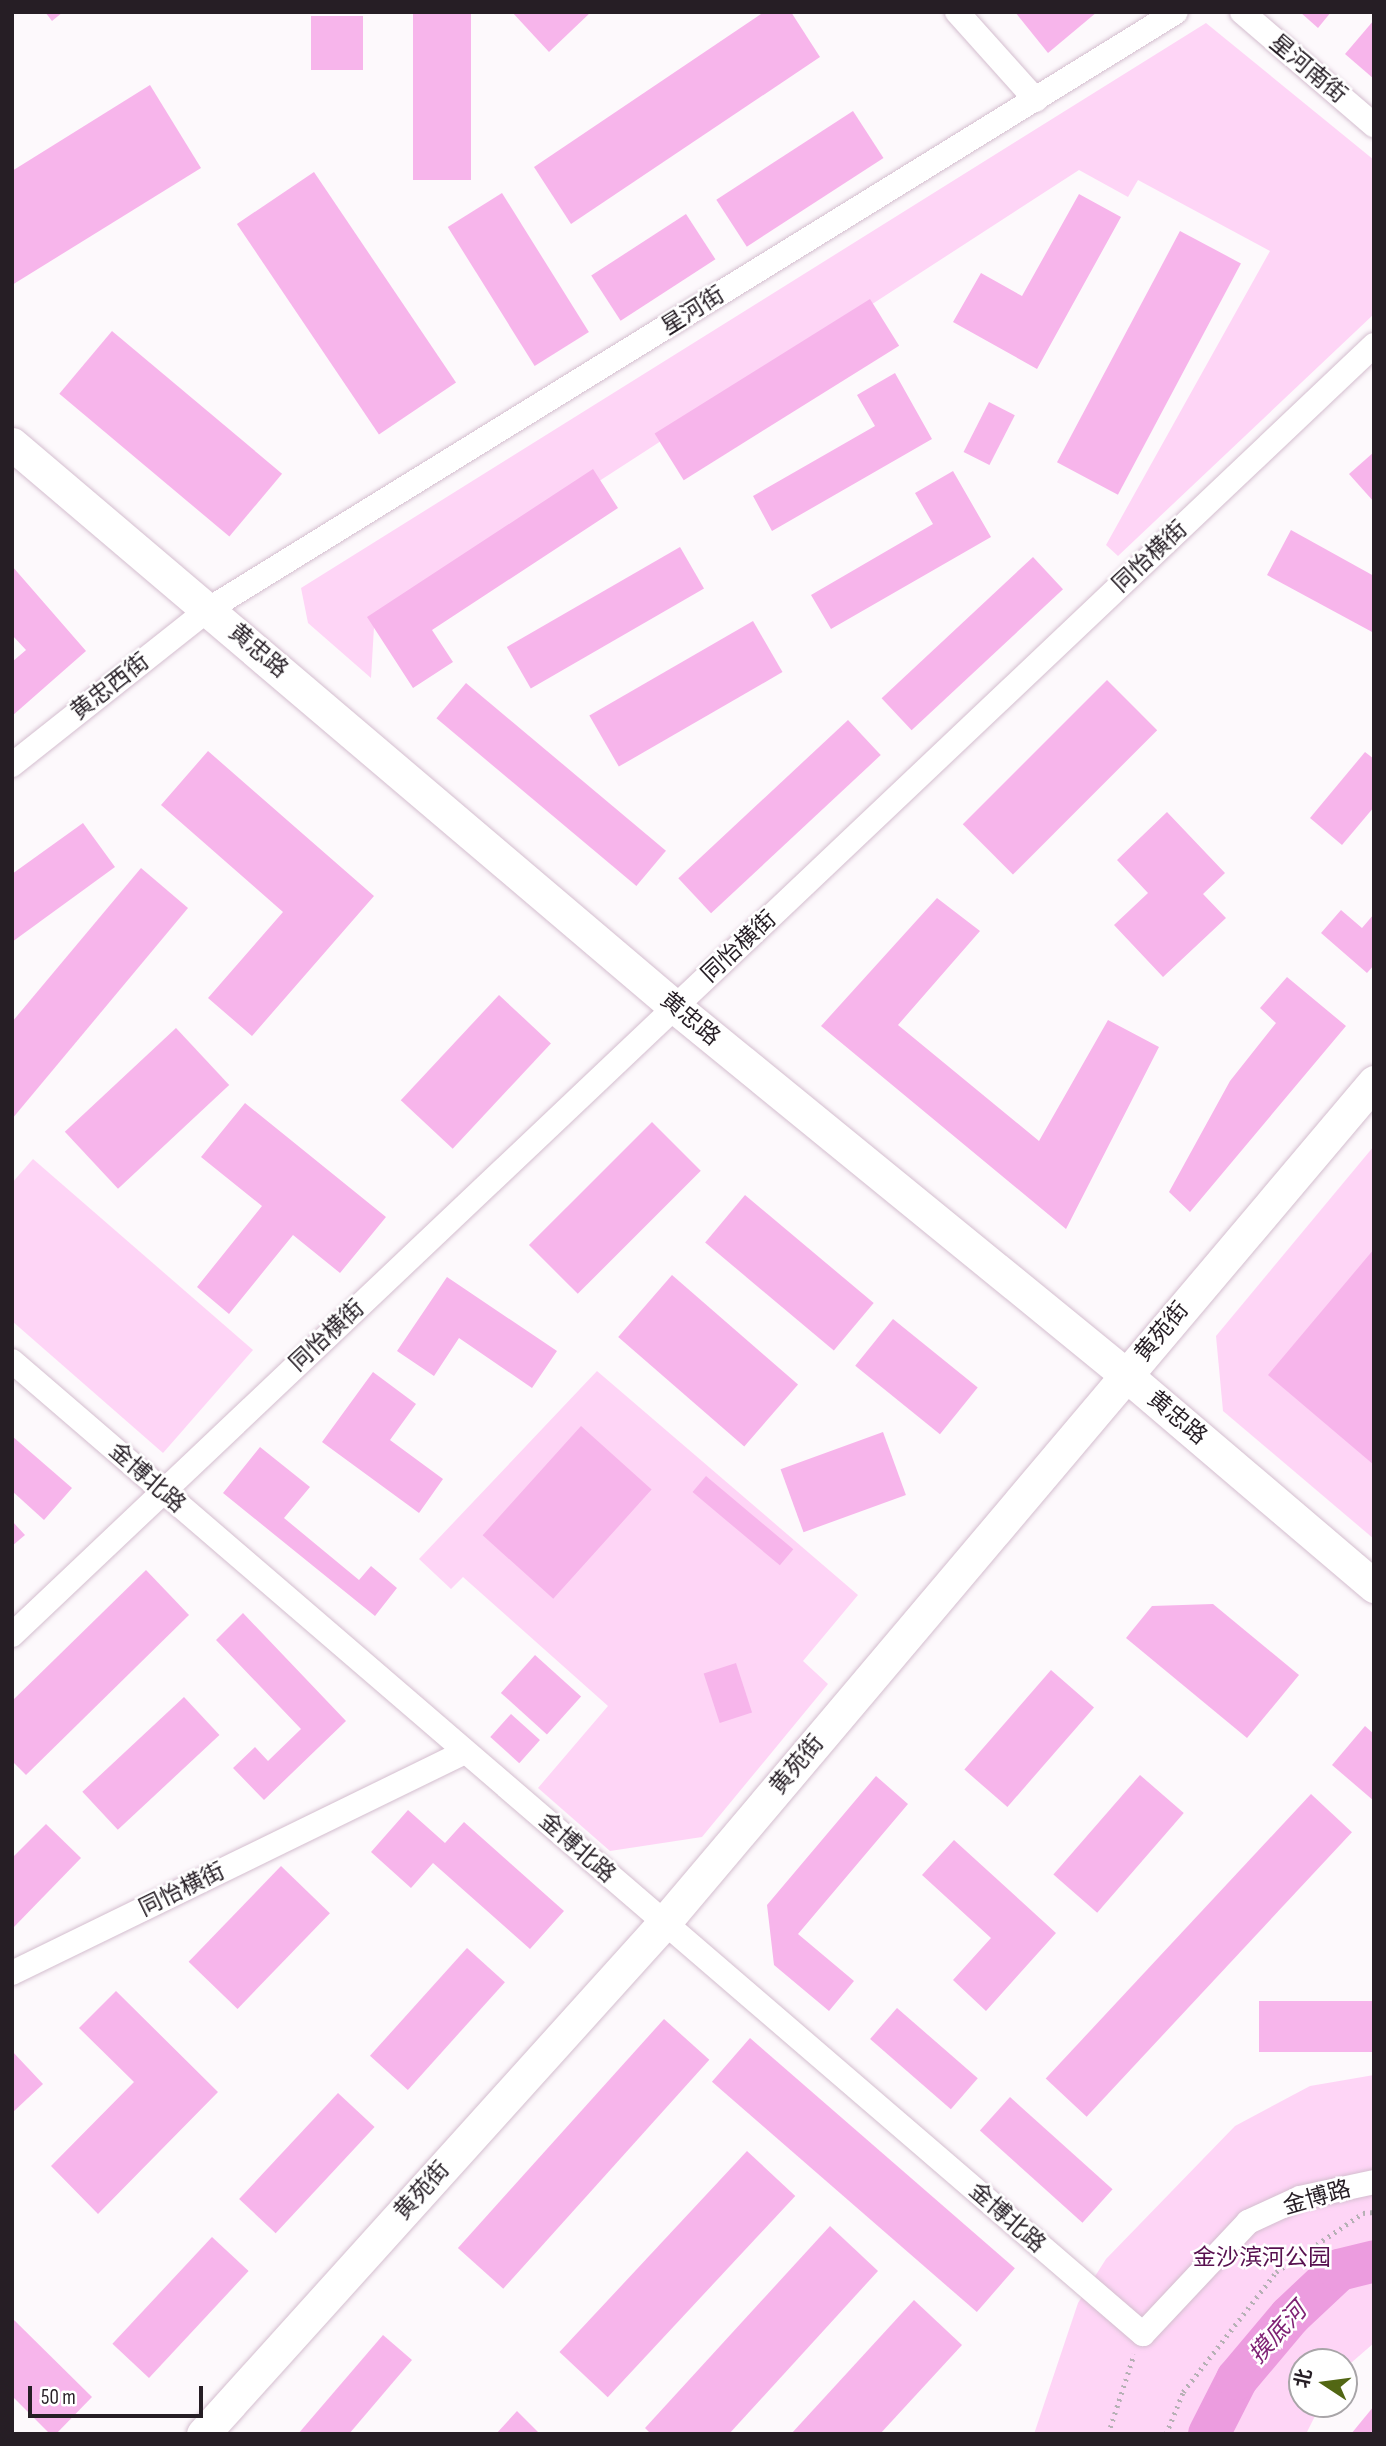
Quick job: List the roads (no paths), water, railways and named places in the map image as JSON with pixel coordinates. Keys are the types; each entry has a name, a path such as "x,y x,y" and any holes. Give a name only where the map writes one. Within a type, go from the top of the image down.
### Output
{"street":[{"path":"957,12 1036,100"},
{"name":"星河街","path":"209,609 1176,12"},
{"name":"星河南街","path":"1242,12 1374,125"},
{"name":"同怡横街","path":"12,1635 1374,345"},
{"name":"黄忠路","path":"12,444 675,1007 1126,1375 1374,1586"},
{"name":"黄忠西街","path":"12,765 209,609"},
{"name":"黄苑街","path":"203,2434 663,1924 1374,1082"},
{"name":"金博北路","path":"12,1361 663,1924 1143,2334"},
{"name":"同怡横街","path":"12,1973 465,1752"},
{"name":"金博路","path":"1143,2334 1248,2222 1300,2198 1374,2182"}],"waterway":[{"name":"摸底河","path":"1209,2434 1237,2379 1290,2316 1339,2270 1374,2261"}],"park label":[{"name":"金沙滨河公园","path":"1262,2258"}]}
